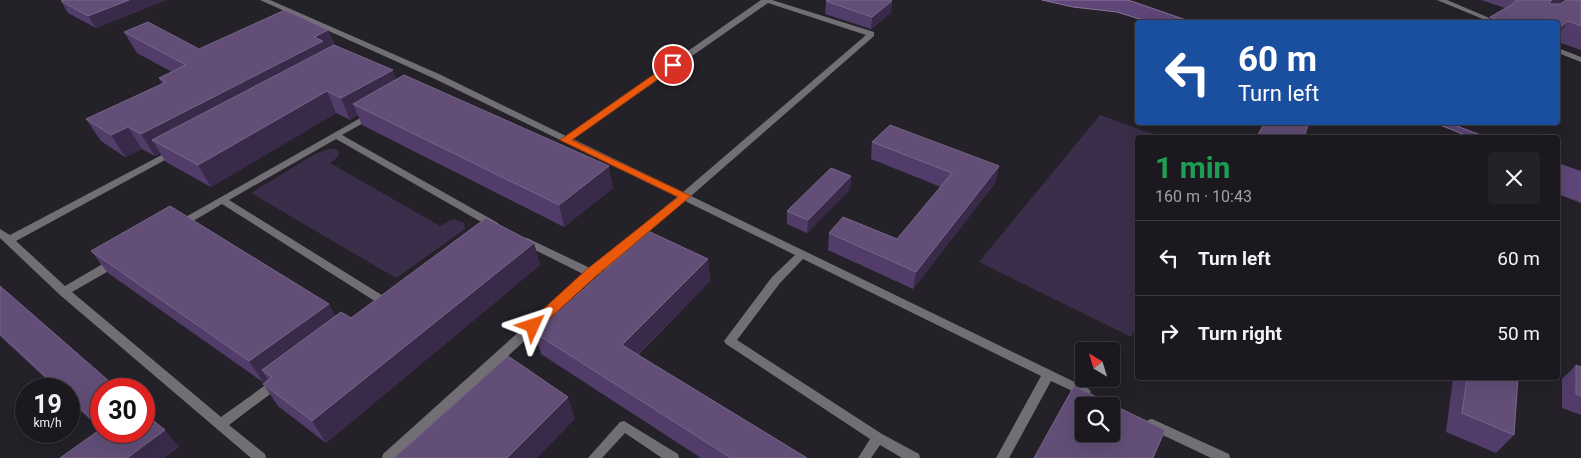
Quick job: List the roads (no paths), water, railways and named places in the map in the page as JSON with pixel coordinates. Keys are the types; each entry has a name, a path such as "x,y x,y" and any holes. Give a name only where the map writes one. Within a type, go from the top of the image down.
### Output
{"street":[{"path":"264,0 364,49 432,78 685,196 1092,396"},
{"path":"388,458 591,274 685,196 871,34 766,0 565,140"},
{"path":"1441,0 1490,20"},
{"path":"1560,51 1581,60"},
{"path":"172,229 378,110"},
{"path":"336,135 485,225 510,233 591,274"},
{"path":"9,240 184,146"},
{"path":"222,200 381,305 400,291"},
{"path":"0,232 64,292 260,458"},
{"path":"802,254 776,280 730,340 878,438 914,458"},
{"path":"64,292 122,258"},
{"path":"222,424 292,372"},
{"path":"1002,458 1048,375"},
{"path":"1144,421 1223,458"},
{"path":"594,458 624,426 673,458"},
{"path":"864,458 878,438"}],"waterway":[{"path":"1560,177 1581,189"}]}
